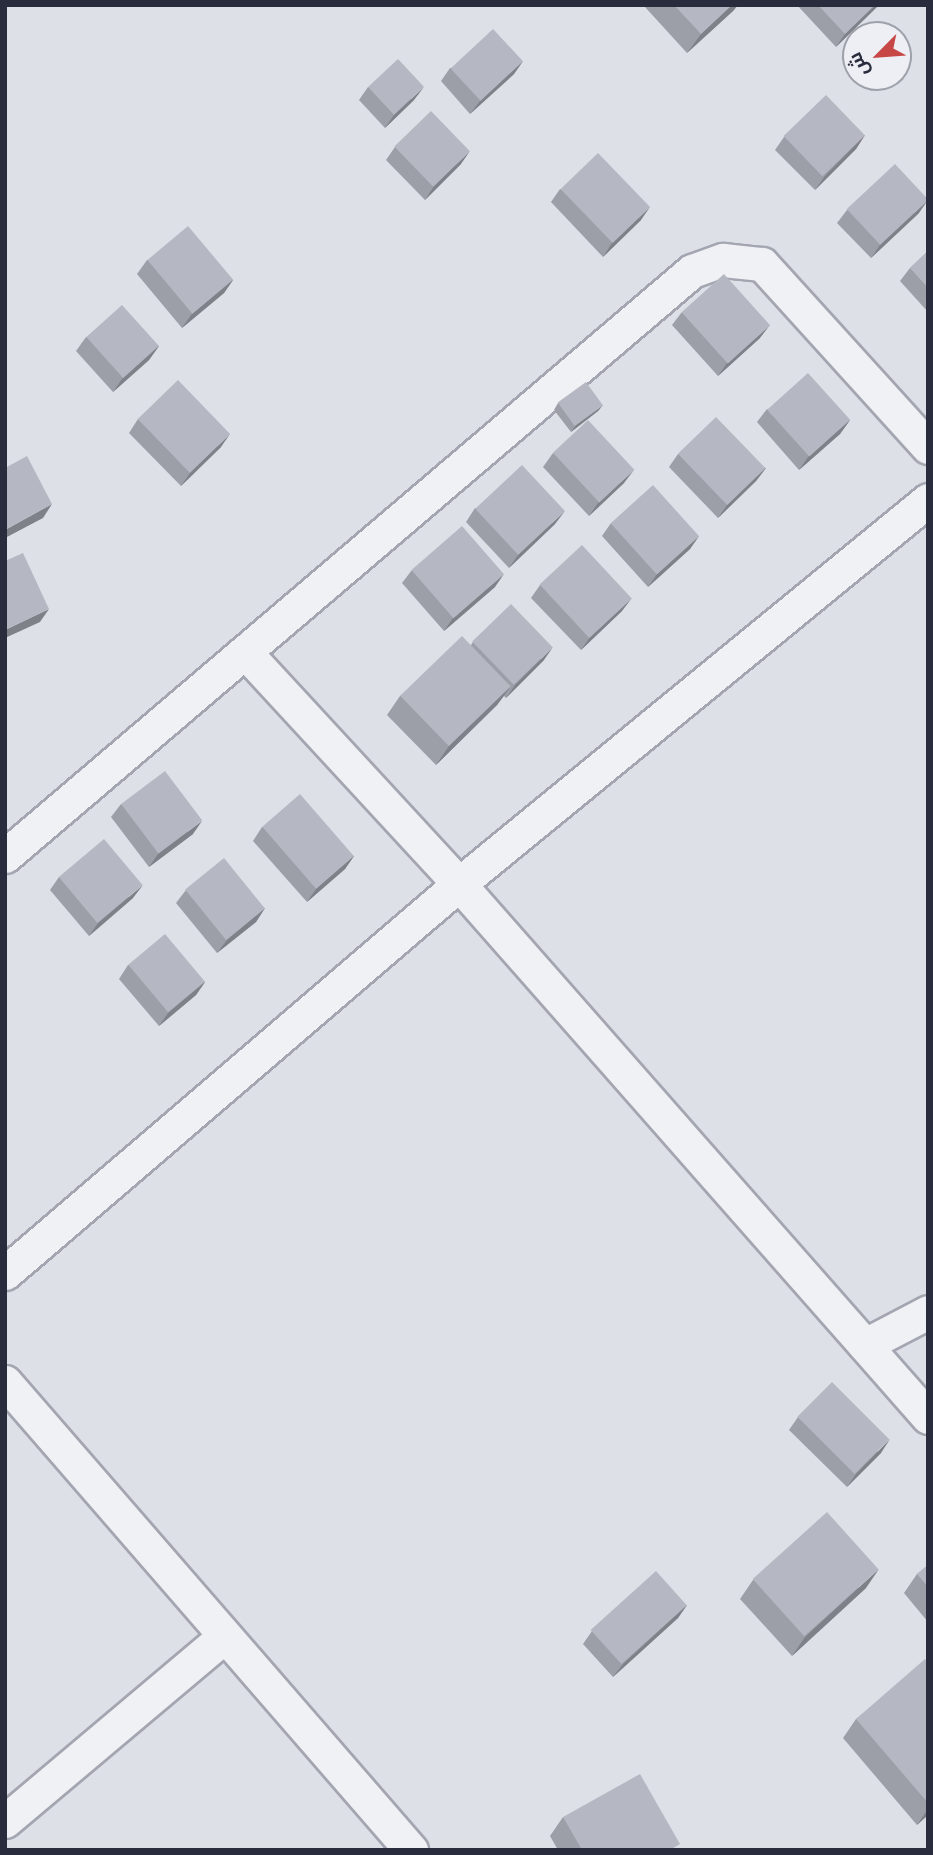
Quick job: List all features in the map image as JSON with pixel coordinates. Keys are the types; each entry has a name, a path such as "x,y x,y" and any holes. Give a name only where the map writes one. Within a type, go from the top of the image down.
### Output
{"street":[{"path":"5,856 692,271 723,260 762,264 928,447"},
{"path":"5,1273 459,884 921,517"},
{"path":"245,652 459,884 928,1417"},
{"path":"865,1345 928,1312"},
{"path":"5,1382 411,1850"},
{"path":"5,1821 225,1636"}],"building":[{"path":"674,5 732,5 701,34"},
{"path":"818,5 875,5 858,21 842,21 842,31"},
{"path":"493,29 523,61 481,101 451,69"},
{"path":"398,59 424,87 394,115 368,87"},
{"path":"826,95 865,135 822,176 784,136"},
{"path":"431,111 470,151 433,187 394,146"},
{"path":"598,153 650,207 613,243 561,189"},
{"path":"895,164 928,200 880,245 847,209"},
{"path":"188,226 233,280 192,314 147,260"},
{"path":"928,251 928,288 910,268"},
{"path":"724,274 770,325 728,363 682,312"},
{"path":"122,305 159,346 123,378 86,337"},
{"path":"808,373 850,420 809,457 767,410"},
{"path":"178,380 230,434 190,473 138,419"},
{"path":"586,382 603,405 575,426 558,403"},
{"path":"716,417 765,468 727,505 678,454"},
{"path":"588,420 634,470 599,502 553,453"},
{"path":"27,456 52,504 5,530 5,468"},
{"path":"522,465 565,511 518,555 475,509"},
{"path":"653,485 699,536 657,574 611,523"},
{"path":"462,526 504,574 453,618 411,570"},
{"path":"582,545 632,598 589,638 540,585"},
{"path":"23,553 49,609 5,630 5,561"},
{"path":"511,604 553,647 514,685 472,642"},
{"path":"462,636 511,686 449,746 400,696"},
{"path":"165,771 202,821 158,854 121,804"},
{"path":"300,794 354,856 316,889 262,827"},
{"path":"104,839 143,885 97,923 59,877"},
{"path":"224,858 265,909 226,940 185,889"},
{"path":"165,934 205,981 168,1012 128,965"},
{"path":"832,1382 889,1439 855,1474 797,1417"},
{"path":"827,1512 879,1569 804,1636 753,1579"},
{"path":"928,1565 928,1587 917,1574"},
{"path":"656,1571 687,1605 621,1664 591,1630"},
{"path":"925,1659 928,1663 928,1803 856,1719"},
{"path":"640,1774 680,1844 670,1850 582,1850 563,1817"}]}
